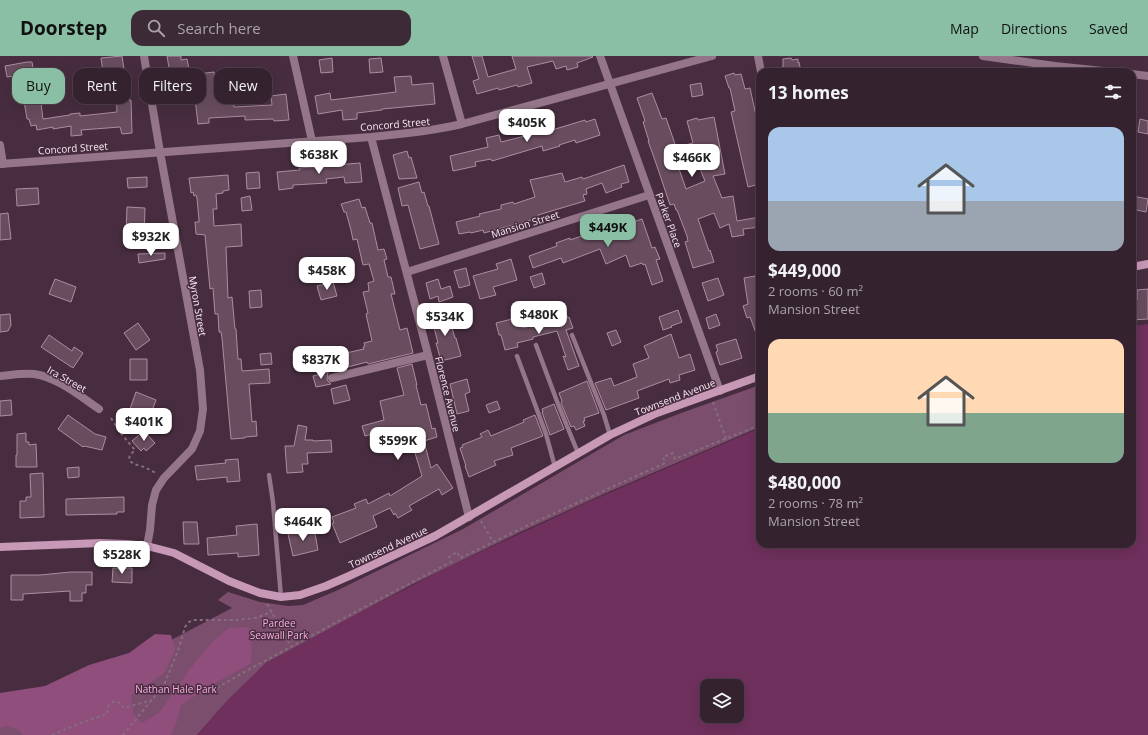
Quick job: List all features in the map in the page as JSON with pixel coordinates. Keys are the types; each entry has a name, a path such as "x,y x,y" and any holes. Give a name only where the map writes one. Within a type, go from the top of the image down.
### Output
{"main road":[{"path":"1136,266 1148,264"},
{"name":"Townsend Avenue","path":"0,547 108,543 147,546 174,553 229,581 260,593 281,597 300,595 332,584 435,536 610,434 657,413 756,378"}],"street":[{"name":"Myron Street","path":"144,56 200,370 203,409 200,431 192,449 164,478 156,490 152,505 147,546"},
{"path":"293,56 312,140"},
{"path":"443,56 462,124"},
{"name":"Parker Place","path":"600,56 720,391"},
{"name":"Concord Street","path":"2,164 312,140 371,137 440,129 712,56"},
{"path":"758,56 760,68"},
{"path":"983,56 1049,68"},
{"path":"1136,74 1148,76"},
{"name":"Florence Avenue","path":"371,137 428,355 472,515"},
{"path":"0,145 2,164"},
{"name":"Mansion Street","path":"407,272 650,196"},
{"path":"332,378 428,355"},
{"name":"Ira Street","path":"0,376 27,373 47,376 99,409"}],"lane":[{"path":"572,335 604,415 610,434"},
{"path":"536,345 578,453"},
{"path":"517,356 546,434 555,467"},
{"path":"269,475 273,502 281,597"}],"path":[{"path":"713,401 726,439"},
{"path":"111,418 135,450 130,455 129,459 131,462 164,478"},
{"path":"216,688 291,646 451,562 449,557 457,552 460,558 665,463 663,457 673,453 675,459 756,427"},
{"path":"472,515 494,542"},
{"path":"260,593 291,646"},
{"path":"123,735 164,685 179,648 185,627 191,620 255,618 272,612"},
{"path":"52,735 107,714 109,704 112,702 121,704 124,708 153,699"}],"green space":[{"name":"Pardee Seawall Park","path":"756,386 756,429 606,493 516,534 411,585 266,663 227,701 197,735 0,735 0,703 72,692 232,608 218,600 228,592 260,602 288,606 303,605 338,590 463,529 624,435"}],"shaded area":[{"path":"1148,324 1148,735 197,735 227,701 266,663 448,567 588,502 756,430 756,548 1136,548 1136,326"},
{"name":"Nathan Hale Park","path":"246,627 252,630 251,663 212,685 181,705 177,721 171,735 23,735 19,730 6,726 0,728 0,693 45,686 89,665 129,653 155,634 171,635 175,650 165,672 131,695 133,713 142,723 160,712 190,669 214,640 229,628"}],"building":[{"path":"122,56 124,68 102,68 101,58"},
{"path":"167,56 181,56 181,60 187,59 189,68 169,68"},
{"path":"472,56 482,56 488,77 516,69 512,56 593,57 577,63 578,67 567,70 566,66 556,69 553,61 527,67 532,83 499,90 498,88 477,94 473,81 479,79"},
{"path":"332,58 333,72 321,73 319,60"},
{"path":"381,58 383,72 370,73 369,59"},
{"path":"783,59 798,59 800,68 778,68 783,67"},
{"path":"32,62 33,68 12,68 12,76 7,77 5,66"},
{"path":"214,72 214,104 234,104 234,107 272,105 272,96 286,94 289,120 245,120 245,116 209,118 209,123 198,124 196,104 206,104 206,73"},
{"path":"734,73 735,75 741,74 745,89 750,88 756,116 756,185 748,187 731,112 735,111 730,88 725,76"},
{"path":"411,76 412,85 433,83 435,104 357,113 357,119 343,120 342,110 318,114 315,96 330,93 331,100 396,92 394,77"},
{"path":"701,83 703,95 692,97 690,85"},
{"path":"652,93 662,119 666,118 676,147 693,143 687,121 697,118 698,120 714,117 725,174 713,176 722,198 733,196 737,221 756,218 756,227 743,229 744,235 732,237 729,224 720,228 714,213 698,219 714,262 693,268 685,242 688,241 687,236 674,204 670,205 648,141 643,122 645,121 637,98","holes":["696,159 705,181 686,189 678,166"]},
{"path":"131,100 132,133 122,134 120,127 81,130 82,135 71,136 71,126 37,130 36,125 31,126 29,119 27,119 24,104 41,104 43,119 80,113 80,116 117,112 117,104 131,104"},
{"path":"595,119 600,135 576,143 575,140 543,151 542,146 492,161 491,159 475,162 476,166 453,171 450,156 488,147 486,138 499,135 501,142 533,134 532,130 550,125 552,130 585,120 586,122"},
{"path":"1140,119 1148,121 1148,134 1138,132"},
{"path":"407,151 409,158 411,157 417,178 399,179 393,155"},
{"path":"360,163 362,182 345,183 344,177 326,179 327,183 293,185 293,188 279,190 277,172 300,170 299,168"},
{"path":"624,165 629,182 621,184 622,187 606,193 602,183 586,189 587,194 583,195 585,201 538,215 539,218 484,233 483,230 459,234 456,222 480,216 479,214 501,209 501,205 513,202 514,204 535,197 530,180 562,173 565,182 582,177 583,179"},
{"path":"259,172 260,188 247,189 246,173"},
{"path":"228,175 229,190 216,194 217,209 213,209 214,226 241,224 242,246 226,247 228,298 232,297 238,359 241,359 242,371 269,369 270,383 249,384 252,422 256,421 257,436 231,439 222,338 221,332 219,332 218,314 215,314 213,288 210,289 205,235 196,234 195,222 199,222 197,198 196,195 194,196 193,192 191,193 189,178"},
{"path":"147,177 147,187 128,188 127,178"},
{"path":"419,182 422,193 424,192 429,206 439,244 420,249 408,205 402,206 398,188"},
{"path":"38,188 39,204 17,206 16,189"},
{"path":"250,196 252,210 242,211 241,198"},
{"path":"1136,197 1148,199 1146,212 1136,210"},
{"path":"359,199 362,208 365,207 370,223 372,223 378,250 384,249 387,259 384,260 388,277 391,277 395,294 391,294 400,330 407,328 413,353 340,369 337,355 364,349 364,343 372,341 363,292 369,291 368,283 374,281 369,264 363,265 357,239 353,240 346,212 344,212 341,204"},
{"path":"127,207 145,208 144,239 135,240 134,233 126,233"},
{"path":"8,213 11,239 0,240 0,214"},
{"path":"642,219 652,248 655,247 660,259 656,260 663,281 652,285 645,264 643,265 642,263 630,267 626,255 606,264 600,249 563,263 561,258 533,268 529,256 557,246 556,243 570,238 570,240 617,224 618,227"},
{"path":"165,253 165,259 139,263 138,254"},
{"path":"511,259 517,280 493,287 496,295 480,299 473,276 498,269 496,264"},
{"path":"466,268 470,285 459,288 454,271"},
{"path":"542,273 545,284 534,288 530,277"},
{"path":"755,276 756,333 750,317 747,318 743,306 748,304 744,278"},
{"path":"718,278 724,295 708,301 702,283"},
{"path":"55,279 76,287 71,302 49,294"},
{"path":"438,279 441,289 450,286 453,297 439,302 438,296 430,299 426,283"},
{"path":"333,282 337,296 321,300 317,286"},
{"path":"1148,289 1148,319 1136,320 1137,290"},
{"path":"261,290 262,307 250,308 249,291"},
{"path":"678,310 682,322 663,330 659,317"},
{"path":"447,311 461,356 441,361 431,316"},
{"path":"565,311 573,328 566,330 579,366 568,370 563,356 566,357 557,331 533,337 533,339 517,343 518,347 505,350 496,323 520,317 522,328 554,320 553,316"},
{"path":"10,314 11,325 8,331 0,332 0,315"},
{"path":"716,314 720,325 709,329 706,318"},
{"path":"138,323 150,340 136,350 124,333"},
{"path":"616,330 621,342 612,346 607,333"},
{"path":"671,334 679,358 690,354 695,370 679,375 680,380 670,383 669,379 637,391 639,398 606,410 595,383 611,378 614,386 637,377 633,364 649,358 644,346"},
{"path":"49,335 72,351 74,347 83,353 73,368 41,347"},
{"path":"736,339 742,358 720,365 716,352 718,351 716,345"},
{"path":"271,353 272,364 261,365 260,354"},
{"path":"130,359 147,359 147,380 130,380"},
{"path":"412,364 421,405 426,404 432,429 435,428 437,437 424,441 431,468 437,464 453,488 442,495 439,489 409,506 412,510 398,518 395,513 394,515 390,508 373,516 377,527 340,543 332,523 334,523 332,517 356,508 354,504 366,499 368,504 389,493 390,496 422,476 415,453 418,452 413,432 407,433 406,430 391,434 390,429 365,436 362,426 384,420 380,401 404,395 397,368"},
{"path":"328,372 327,380 331,384 316,387 313,376"},
{"path":"467,379 470,392 465,394 469,411 457,414 450,384"},
{"path":"587,381 599,413 584,418 585,421 583,421 585,426 576,430 574,426 571,427 561,403 562,401 559,393"},
{"path":"346,385 350,400 334,404 331,389"},
{"path":"136,392 156,400 150,416 130,409"},
{"path":"11,400 12,415 0,416 0,401"},
{"path":"497,401 500,409 489,413 486,405"},
{"path":"554,404 564,429 550,435 542,409"},
{"path":"68,415 95,434 106,437 102,450 83,447 58,429"},
{"path":"535,415 543,436 511,448 513,455 494,461 496,465 469,477 460,448 463,447 462,445 482,437 480,434 488,430 491,436 524,422 523,420"},
{"path":"298,425 307,427 305,440 331,440 332,452 307,453 308,464 302,464 303,472 287,473 285,446 294,446"},
{"path":"144,431 155,443 146,451 144,448 141,451 132,441"},
{"path":"26,433 26,442 29,442 29,445 36,444 37,467 16,467 17,434"},
{"path":"238,459 240,481 227,482 227,477 197,480 195,466 226,463 225,460"},
{"path":"79,467 79,477 68,478 67,468"},
{"path":"43,473 44,517 20,518 20,501 26,501 26,497 31,497 30,474"},
{"path":"124,497 124,512 117,512 117,514 66,515 66,499"},
{"path":"183,522 197,522 199,544 184,544"},
{"path":"257,524 259,555 238,557 238,553 208,555 207,538 237,535 236,526"},
{"path":"314,528 318,550 293,556 288,534"},
{"path":"113,568 132,568 132,583 112,582"},
{"path":"71,572 92,572 92,585 86,585 86,593 82,593 82,601 70,601 70,591 23,594 23,600 11,600 11,575 40,575"}]}
